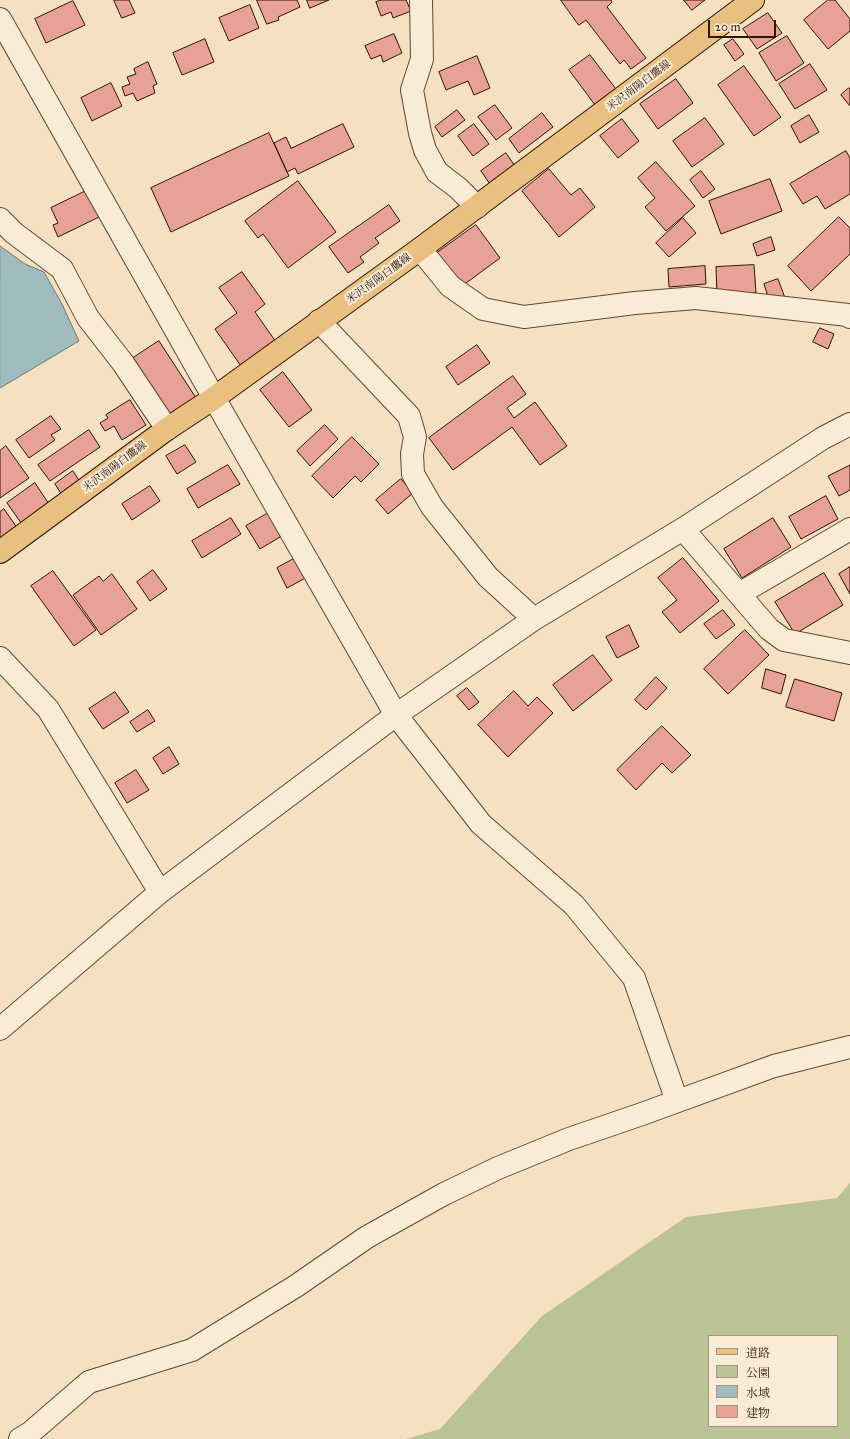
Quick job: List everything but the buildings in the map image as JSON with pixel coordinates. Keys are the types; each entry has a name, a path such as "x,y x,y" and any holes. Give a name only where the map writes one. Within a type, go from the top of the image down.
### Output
{"main road":[{"name":"米沢南陽白鷹線","path":"0,552 167,429 214,398 420,249 753,0"}],"street":[{"path":"421,0 422,60 412,90 420,133 425,150 437,172 458,188 477,207"},
{"path":"0,19 214,398 396,715 481,824 574,905 634,978 677,1101"},
{"path":"0,219 14,233 62,269 88,318 123,364 167,429"},
{"path":"420,249 450,286 482,309 524,317 635,303 696,298 848,315 850,317"},
{"path":"319,321 409,416 415,437 412,454 413,474 432,507 488,577 534,619"},
{"path":"0,1029 160,892 396,715 534,619 683,528 823,438 850,424"},
{"path":"683,528 769,629 784,640 850,653"},
{"path":"739,594 850,529"},
{"path":"0,658 48,709 160,892"},
{"path":"20,1439 30,1433 89,1382 192,1350 296,1286 367,1237 444,1194 498,1168 569,1139 774,1066 850,1047"}],"green space":[{"path":"850,1183 850,1439 406,1439 440,1429 542,1316 686,1217 837,1198"}],"water":[{"path":"0,246 25,264 44,272 62,304 79,341 0,388"}]}
